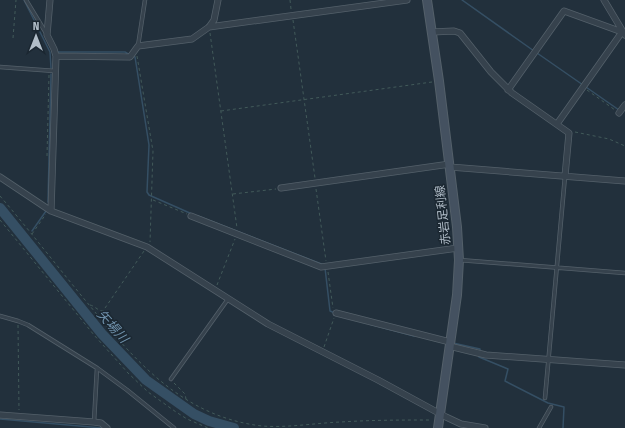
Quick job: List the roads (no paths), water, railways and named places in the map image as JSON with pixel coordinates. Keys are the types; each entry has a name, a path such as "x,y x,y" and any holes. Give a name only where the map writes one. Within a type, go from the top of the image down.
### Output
{"main road":[{"name":"赤岩足利線","path":"427,0 450,165 459,260 457,295 440,413 437,424"}],"street":[{"path":"50,0 47,35 56,56 52,70 51,210"},
{"path":"56,56 130,57 137,48 192,39 209,27 214,20 218,0"},
{"path":"209,27 407,0"},
{"path":"604,0 623,34"},
{"path":"508,90 564,11 623,34"},
{"path":"432,32 454,31 460,33 491,72 508,90 517,98 558,124 568,133 565,176"},
{"path":"558,124 623,34"},
{"path":"281,188 450,165 625,181"},
{"path":"0,177 51,210 147,247 268,324 323,351 454,421 461,424 485,428"},
{"path":"191,216 321,267 458,248"},
{"path":"336,313 486,355 625,365"},
{"path":"0,415 94,422 102,423 107,428"}],"lane":[{"path":"26,0 47,35"},
{"path":"137,48 145,0"},
{"path":"0,67 52,70"},
{"path":"545,398 565,176"},
{"path":"459,260 625,273"},
{"path":"171,378 228,299"},
{"path":"0,316 28,325 97,368 174,428"},
{"path":"94,422 97,368"},
{"path":"539,428 551,407"}],"waterway":[{"path":"24,0 50,52 51,68"},
{"path":"462,0 534,51"},
{"path":"56,52 125,52 130,55"},
{"path":"537,53 619,110"},
{"path":"133,56 135,57 149,145 147,192 149,195 192,214"},
{"path":"48,202 51,74"},
{"name":"矢場川","path":"0,208 102,334 146,380 194,414 209,421 234,428"},
{"path":"32,231 46,211"},
{"path":"198,216 324,265"},
{"path":"325,268 330,311 335,313"},
{"path":"369,324 414,336"},
{"path":"453,343 480,349 480,352"},
{"path":"480,355 479,357 508,369 505,381 548,403 564,407 563,428"},
{"path":"0,419 102,428"}]}
